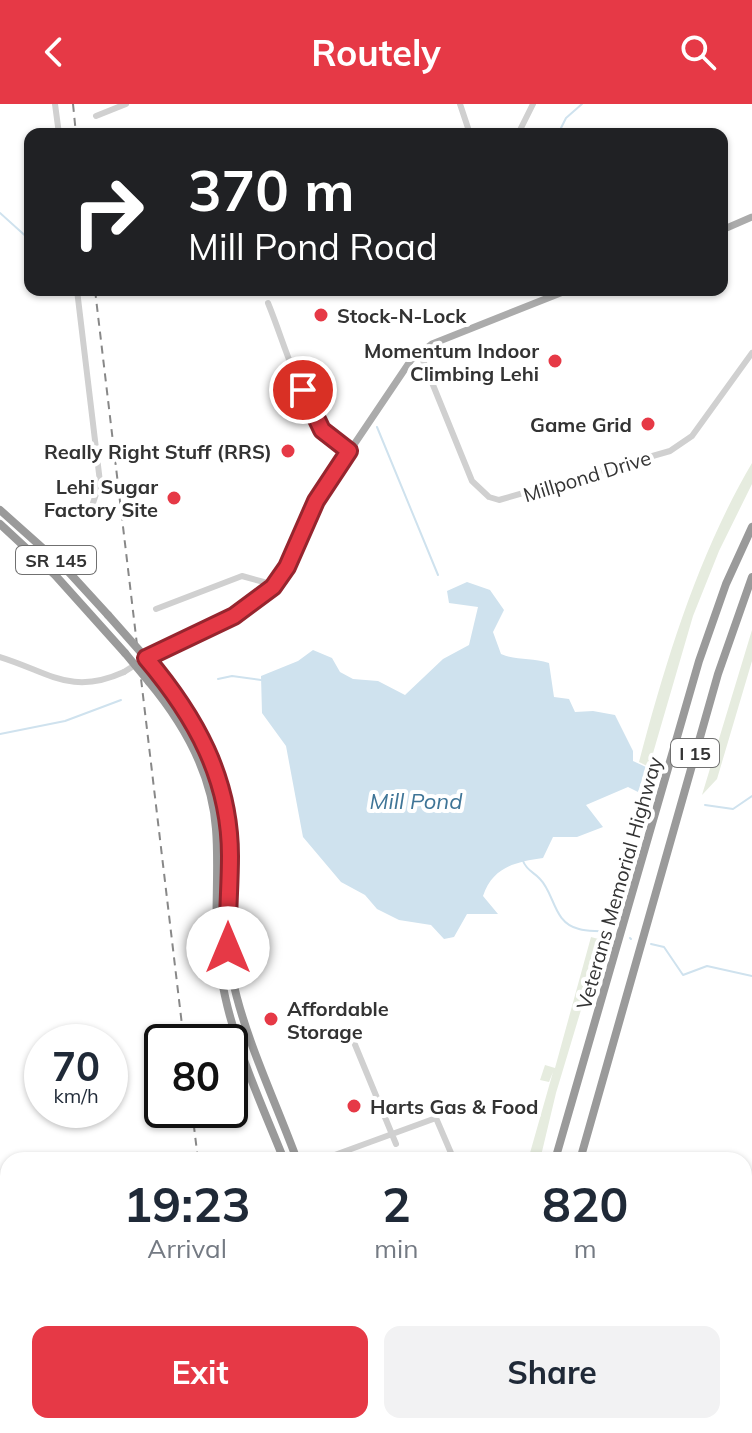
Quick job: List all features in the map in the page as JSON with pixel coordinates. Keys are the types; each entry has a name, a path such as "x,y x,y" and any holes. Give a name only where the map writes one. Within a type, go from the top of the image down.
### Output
{"highway":[{"name":"SR 145","path":"0,510 65,568 146,658 196,726 218,774 229,826 227,921 231,975 294,1152"},
{"name":"SR 145","path":"0,524 86,609 161,696 185,732 206,777 216,827 217,950 221,979 240,1046 281,1152"},
{"name":"Veterans Memorial Highway","path":"557,1152 699,661 726,584 752,527"},
{"name":"Veterans Memorial Highway","path":"584,1152 718,674 752,577"}],"main road":[{"path":"728,227 752,217"},
{"path":"146,658 234,616 275,585 287,567 316,501 398,376 420,353 432,344 553,296"}],"street":[{"path":"55,104 58,128"},
{"path":"96,116 126,104"},
{"path":"460,104 468,128"},
{"path":"521,128 533,104"},
{"path":"78,296 100,482 92,506"},
{"path":"268,303 314,418 332,439 349,451"},
{"name":"Millpond Drive","path":"420,353 472,481 489,497 499,500 670,451 692,436 752,353"},
{"path":"156,609 242,576 275,585"},
{"path":"0,657 75,684 96,682 135,665"},
{"path":"351,1035 396,1144"},
{"path":"344,1152 436,1118 451,1152"}],"shaded area":[{"path":"752,463 752,484 719,551 693,616 649,767 639,762 672,647 715,534"},
{"path":"752,630 752,661 717,779 702,795"},
{"path":"591,937 602,940 556,1093 542,1152 530,1152 553,1072 549,1082 540,1080 545,1065 555,1068"}],"water":[{"name":"Mill Pond","path":"467,582 490,590 504,610 493,632 501,654 549,663 554,697 569,699 575,712 615,715 633,751 633,761 646,767 638,792 628,787 586,805 603,827 577,837 553,837 543,858 514,864 499,872 483,896 498,914 467,914 454,937 444,939 431,925 399,920 377,909 365,895 341,882 303,837 286,746 262,713 261,676 298,661 313,650 332,658 340,672 353,679 378,681 405,695 443,659 469,645 478,607 449,603 447,591"}],"waterway":[{"path":"561,128 566,118 582,104"},
{"path":"0,213 24,235"},
{"path":"377,427 438,575"},
{"path":"218,679 232,676 261,680"},
{"path":"0,734 65,721 121,700"},
{"path":"705,805 733,809 752,796"},
{"path":"523,861 545,885 559,914 570,926 611,933"},
{"path":"651,944 664,947 683,975 707,966 752,976"}],"railway":[{"path":"73,104 75,128"},
{"path":"96,296 182,1024"},
{"path":"194,1128 197,1152"}],"place":[{"name":"Stock-N-Lock","path":"321,315"},
{"name":"Momentum Indoor Climbing Lehi","path":"555,361"},
{"name":"Game Grid","path":"648,424"},
{"name":"Really Right Stuff (RRS)","path":"288,451"},
{"name":"Lehi Sugar Factory Site","path":"174,498"},
{"name":"Affordable Storage","path":"271,1019"},
{"name":"Harts Gas & Food","path":"354,1106"}],"route":[{"path":"228,948 229,826 218,774 196,726 146,658 234,616 273,587 287,567 316,501 349,451 322,430 303,390"}]}
